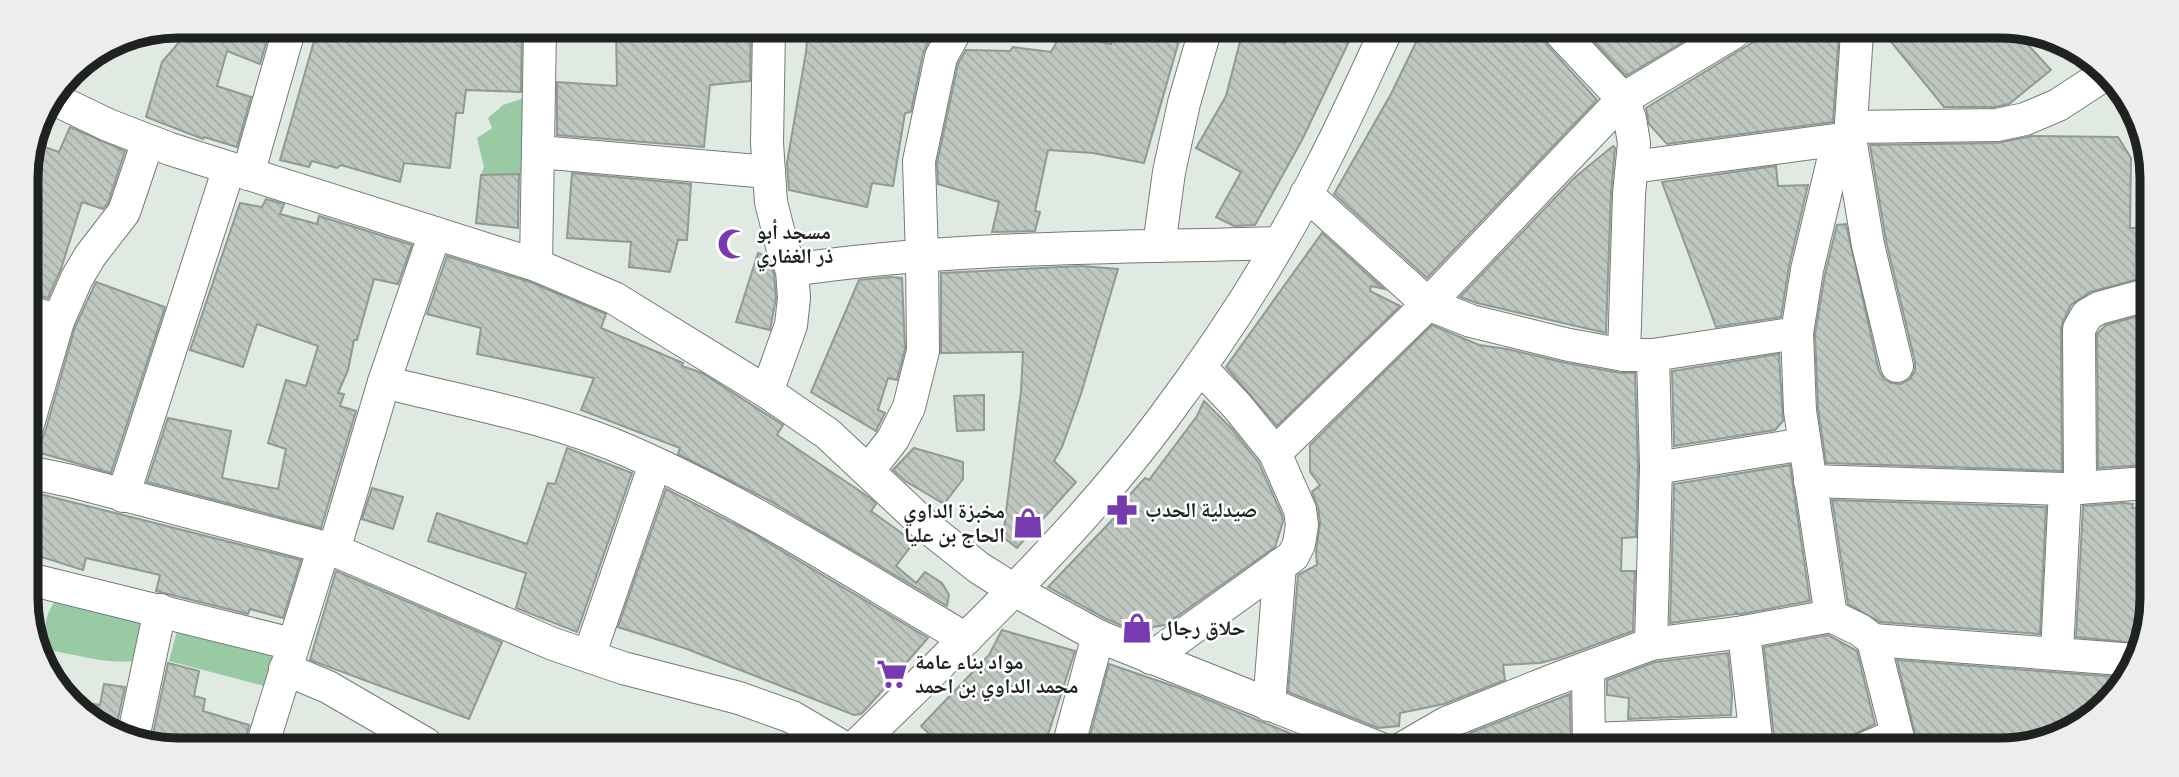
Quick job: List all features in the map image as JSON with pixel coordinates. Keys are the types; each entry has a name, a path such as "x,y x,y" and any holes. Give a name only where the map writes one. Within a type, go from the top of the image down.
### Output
{"street":[{"path":"123,496 286,38"},
{"path":"536,265 540,38"},
{"path":"767,392 791,325 792,270 782,246 771,202 769,38"},
{"path":"868,471 893,439 909,407 923,351 919,160 941,57 952,38"},
{"path":"1159,246 1168,172 1203,38"},
{"path":"864,738 1014,590 1090,508 1163,419 1200,367 1322,167 1383,38"},
{"path":"1566,38 1623,99 1632,131 1639,355 1656,468 1651,644"},
{"path":"1275,453 1428,304 1623,99 1725,38"},
{"path":"1831,616 1800,411 1797,333 1807,270 1846,135 1856,38"},
{"path":"1632,167 1846,135 1997,125 2058,105 2099,79"},
{"path":"61,102 148,141 536,265 614,298 767,392 828,434 926,526 979,568 1014,590 1098,636 1348,738"},
{"path":"1846,135 1868,245 1897,366"},
{"path":"38,388 58,321 77,278 90,256 124,212 148,141"},
{"path":"539,152 769,172"},
{"path":"1306,194 1428,304 1471,321 1514,332 1639,355 1797,333"},
{"path":"265,738 289,657 329,549 435,233"},
{"path":"792,270 861,260 922,256 1278,243"},
{"path":"2057,653 2073,488 2079,329 2087,315 2099,308 2140,297"},
{"path":"39,315 58,321"},
{"path":"1151,658 1293,556 1299,544 1302,525 1300,510 1275,453 1237,406 1200,367"},
{"path":"384,382 560,426 632,452 744,508 966,639"},
{"path":"1656,468 1804,444"},
{"path":"589,656 655,464"},
{"path":"38,474 329,549 541,639 589,656 739,698 792,718 827,738"},
{"path":"1810,481 2073,488 2140,483"},
{"path":"1269,705 1280,565"},
{"path":"38,581 160,610 289,657 328,687 416,738"},
{"path":"134,731 160,610"},
{"path":"1444,736 1588,668 1651,644 1745,632 1831,616 1860,630 1873,640 2126,659"},
{"path":"1745,632 1756,738"},
{"path":"1070,738 1098,636"},
{"path":"1873,640 1898,738"},
{"path":"1588,668 1589,738"}],"green space":[{"path":"524,98 532,174 481,175 484,167 477,138 492,128 488,118 503,105"},
{"path":"61,594 154,620 147,659 109,661 49,650 45,635 46,621"},
{"path":"179,623 285,651 276,689 169,661"}],"building":[{"path":"183,38 268,38 260,64 227,51 217,86 251,97 237,147 204,137 203,139 146,117 162,62"},
{"path":"315,38 522,38 521,92 466,90 463,113 456,113 450,168 404,163 400,182 341,165 337,168 312,161 309,167 280,160"},
{"path":"616,38 751,38 750,81 710,85 704,147 557,135 557,82 617,86"},
{"path":"807,38 930,38 923,53 911,112 905,113 893,186 872,183 867,207 789,190 787,163"},
{"path":"1059,38 1081,38 1111,44 1112,38 1180,38 1144,163 1093,153 1048,150 1035,211 1040,212 1035,231 992,232 999,202 938,184 937,163 958,64 966,50 1010,51 1013,47 1051,52"},
{"path":"1241,38 1261,38 1285,43 1288,38 1351,38 1302,140 1255,225 1234,226 1216,217 1241,172 1196,148 1226,96"},
{"path":"1418,38 1544,38 1547,45 1597,100 1427,278 1334,194 1391,94"},
{"path":"1591,38 1690,38 1626,76"},
{"path":"1760,38 1839,38 1833,122 1667,144 1649,124 1646,108"},
{"path":"1888,38 2000,38 2024,41 2051,70 2009,104 1995,107 1944,107"},
{"path":"70,127 125,151 108,203 103,209 82,202 61,269 48,298 39,296 39,169 42,146 59,152"},
{"path":"2032,136 2118,137 2131,158 2130,228 2140,228 2140,279 2090,292 2071,305 2063,321 2062,471 1826,463 1818,409 1815,334 1837,225 1846,224 1879,371 1884,379 1901,384 1910,379 1915,371 1886,241 1870,145 1997,143"},
{"path":"1613,146 1606,333 1460,297 1574,178"},
{"path":"1776,166 1778,186 1808,185 1789,266 1781,317 1716,327 1662,182"},
{"path":"572,173 691,184 687,240 678,240 670,272 629,267 631,242 567,238"},
{"path":"519,174 518,228 476,223 481,175"},
{"path":"266,199 284,204 280,214 317,224 319,216 412,245 398,284 374,279 357,340 354,340 348,370 338,393 344,394 340,406 356,411 321,528 147,482 168,418 231,431 222,478 278,489 286,449 268,443 286,380 306,386 318,346 257,324 243,367 190,350 240,203 262,207"},
{"path":"1322,233 1384,289 1371,286 1370,291 1400,306 1277,426 1226,367"},
{"path":"758,253 766,256 774,274 776,298 770,330 736,322"},
{"path":"447,256 530,282 606,314 601,328 702,373 783,425 777,435 870,498 876,504 871,511 914,542 896,566 916,583 925,572 942,583 949,595 947,606 770,501 678,454 680,448 581,410 594,378 477,354 481,328 427,314"},
{"path":"1081,266 1118,269 1081,394 1062,447 1054,461 1076,482 1017,548 1003,537 1021,391 1023,352 941,353 941,273"},
{"path":"902,278 905,349 897,380 888,378 878,410 885,413 876,431 811,392 859,280"},
{"path":"96,282 165,307 111,473 38,452 75,327"},
{"path":"2140,316 2140,465 2098,468 2097,334 2106,325"},
{"path":"1432,325 1479,345 1621,373 1635,373 1638,468 1636,537 1622,538 1621,571 1635,571 1633,631 1540,663 1503,665 1505,680 1444,704 1400,713 1399,726 1378,728 1288,692 1298,575 1317,565 1320,523 1312,492 1320,485 1310,472 1310,445"},
{"path":"1779,354 1783,421 1775,430 1674,446 1672,371"},
{"path":"984,395 984,430 957,431 954,396"},
{"path":"1204,401 1232,429 1259,463 1282,515 1283,522 1275,547 1165,625 1153,627 1149,637 1106,619 1048,587 1115,517 1113,513 1145,478 1149,480 1197,416"},
{"path":"567,448 632,473 577,632 516,608 526,573 428,541 437,513 527,544 548,483 555,484"},
{"path":"914,448 963,462 963,479 944,504 905,481 893,470"},
{"path":"1790,465 1810,601 1741,614 1736,611 1736,614 1670,623 1674,484"},
{"path":"372,488 403,497 393,529 362,519"},
{"path":"666,489 752,533 928,638 867,708 861,714 854,715 687,649 618,627"},
{"path":"38,494 301,560 283,618 250,609 248,614 156,591 160,575 86,558 83,570 38,556"},
{"path":"1832,500 2046,507 2040,634 1880,622 1848,604"},
{"path":"2123,503 2133,504 2132,508 2140,509 2140,608 2133,643 2076,637 2083,506"},
{"path":"336,571 502,642 469,719 310,660"},
{"path":"1002,630 1075,651 1047,738 934,738 921,726 989,655"},
{"path":"1828,635 1857,651 1875,724 1848,738 1774,738 1764,647"},
{"path":"1728,653 1731,715 1628,719 1629,698 1607,695 1607,680 1655,662"},
{"path":"1897,660 2116,677 2086,710 2037,734 2010,738 1916,738"},
{"path":"168,663 199,671 194,696 205,699 203,711 249,725 246,738 152,736"},
{"path":"1109,664 1179,688 1302,738 1089,738"},
{"path":"104,684 125,687 117,724 85,703 100,705"},
{"path":"1570,694 1571,738 1471,738 1470,733"}],"place":[{"name":"مسجد أبو ذر الغفاري","path":"733,244"},
{"name":"صيدلية الحدب","path":"1122,510"},
{"name":"مخبزة الداوي الحاج بن عليا","path":"1028,523"},
{"name":"حلاق رجال","path":"1137,628"},
{"name":"مواد بناء عامة محمد الداوي بن احمد","path":"892,674"}]}
